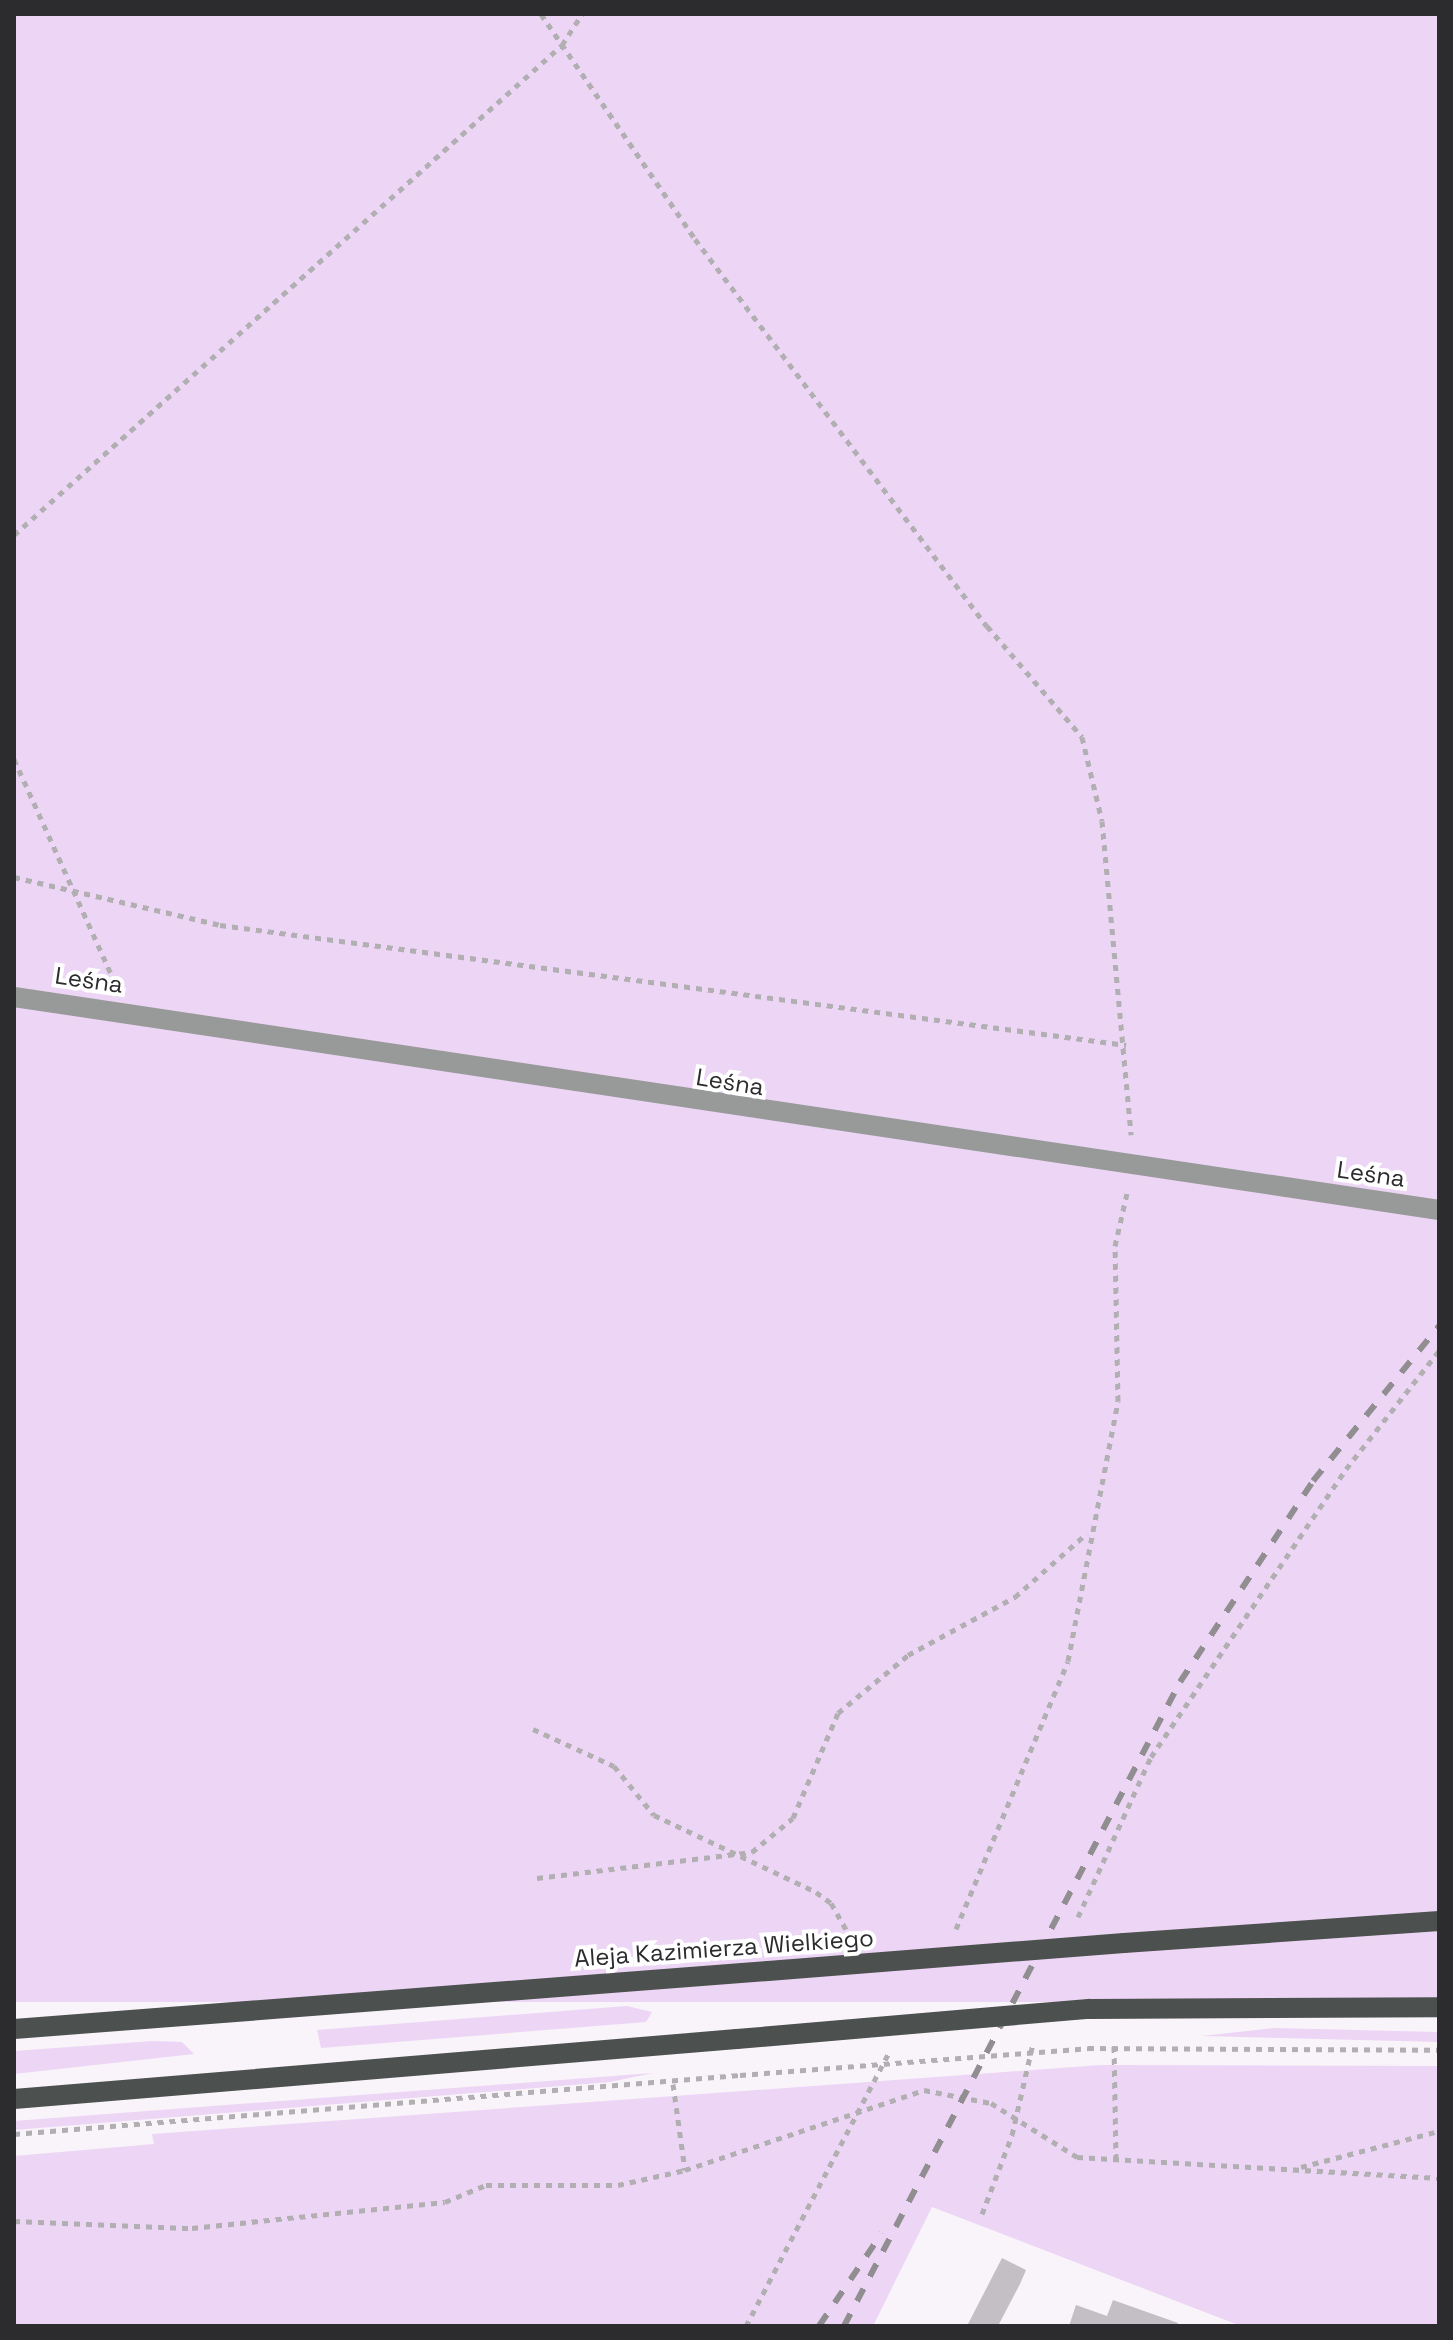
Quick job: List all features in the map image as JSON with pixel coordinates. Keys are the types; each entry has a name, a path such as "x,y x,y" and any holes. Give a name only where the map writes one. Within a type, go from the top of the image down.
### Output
{"main road":[{"name":"Aleja Kazimierza Wielkiego","path":"14,2029 1439,1921"},
{"path":"14,2099 1089,2009 1439,2007"}],"street":[{"name":"Leśna","path":"14,997 127,1011 1133,1168 1439,1210"}],"path":[{"path":"541,14 695,239 987,626 1082,737 1102,821 1126,1045 1133,1168 1115,1246 1118,1401 1087,1533 1068,1661 950,1939"},
{"path":"14,535 562,45 582,14"},
{"path":"14,759 127,1011"},
{"path":"14,877 74,887 220,925 1126,1045"},
{"path":"1076,1923 1151,1757 1346,1469 1439,1351"},
{"path":"537,1878 752,1852 793,1818 838,1713 908,1655 1015,1597 1087,1533"},
{"path":"533,1729 614,1766 654,1815 831,1903 853,1943"},
{"path":"982,2214 1039,2027"},
{"path":"746,2326 893,2043"},
{"path":"1114,2046 1116,2160"},
{"path":"14,2134 673,2084 740,2075 1114,2046 1439,2050"},
{"path":"673,2084 685,2170"},
{"path":"14,2221 192,2228 445,2202 486,2185 618,2185 685,2170 861,2106 924,2090 991,2103 1077,2157 1439,2178"},
{"path":"1294,2169 1439,2131"}],"shaded area":[{"path":"14,14 1439,14 1439,2002 14,2002"},
{"path":"1355,1947 1362,1950 1351,1961 1311,1979 1198,1980 1251,1971 1249,1964 1213,1963 1223,1959"},
{"path":"627,2006 652,2012 646,2022 321,2048 317,2030"},
{"path":"1274,2028 1439,2032 1439,2042 1202,2036"},
{"path":"153,2041 182,2042 194,2054 14,2074 14,2051"},
{"path":"1101,2065 1439,2066 1439,2326 1241,2326 932,2207 873,2326 14,2326 14,2156 154,2144 152,2134"},
{"path":"653,2073 610,2082 14,2130 14,2121"}],"building":[{"path":"1002,2258 1026,2270 1020,2284 998,2326 967,2326"},
{"path":"1113,2300 1178,2323 1177,2326 1069,2326 1076,2305 1107,2316"}],"railway":[{"path":"844,2326 1180,1682 1313,1481 1439,1326"},
{"path":"819,2326 882,2233"}]}
